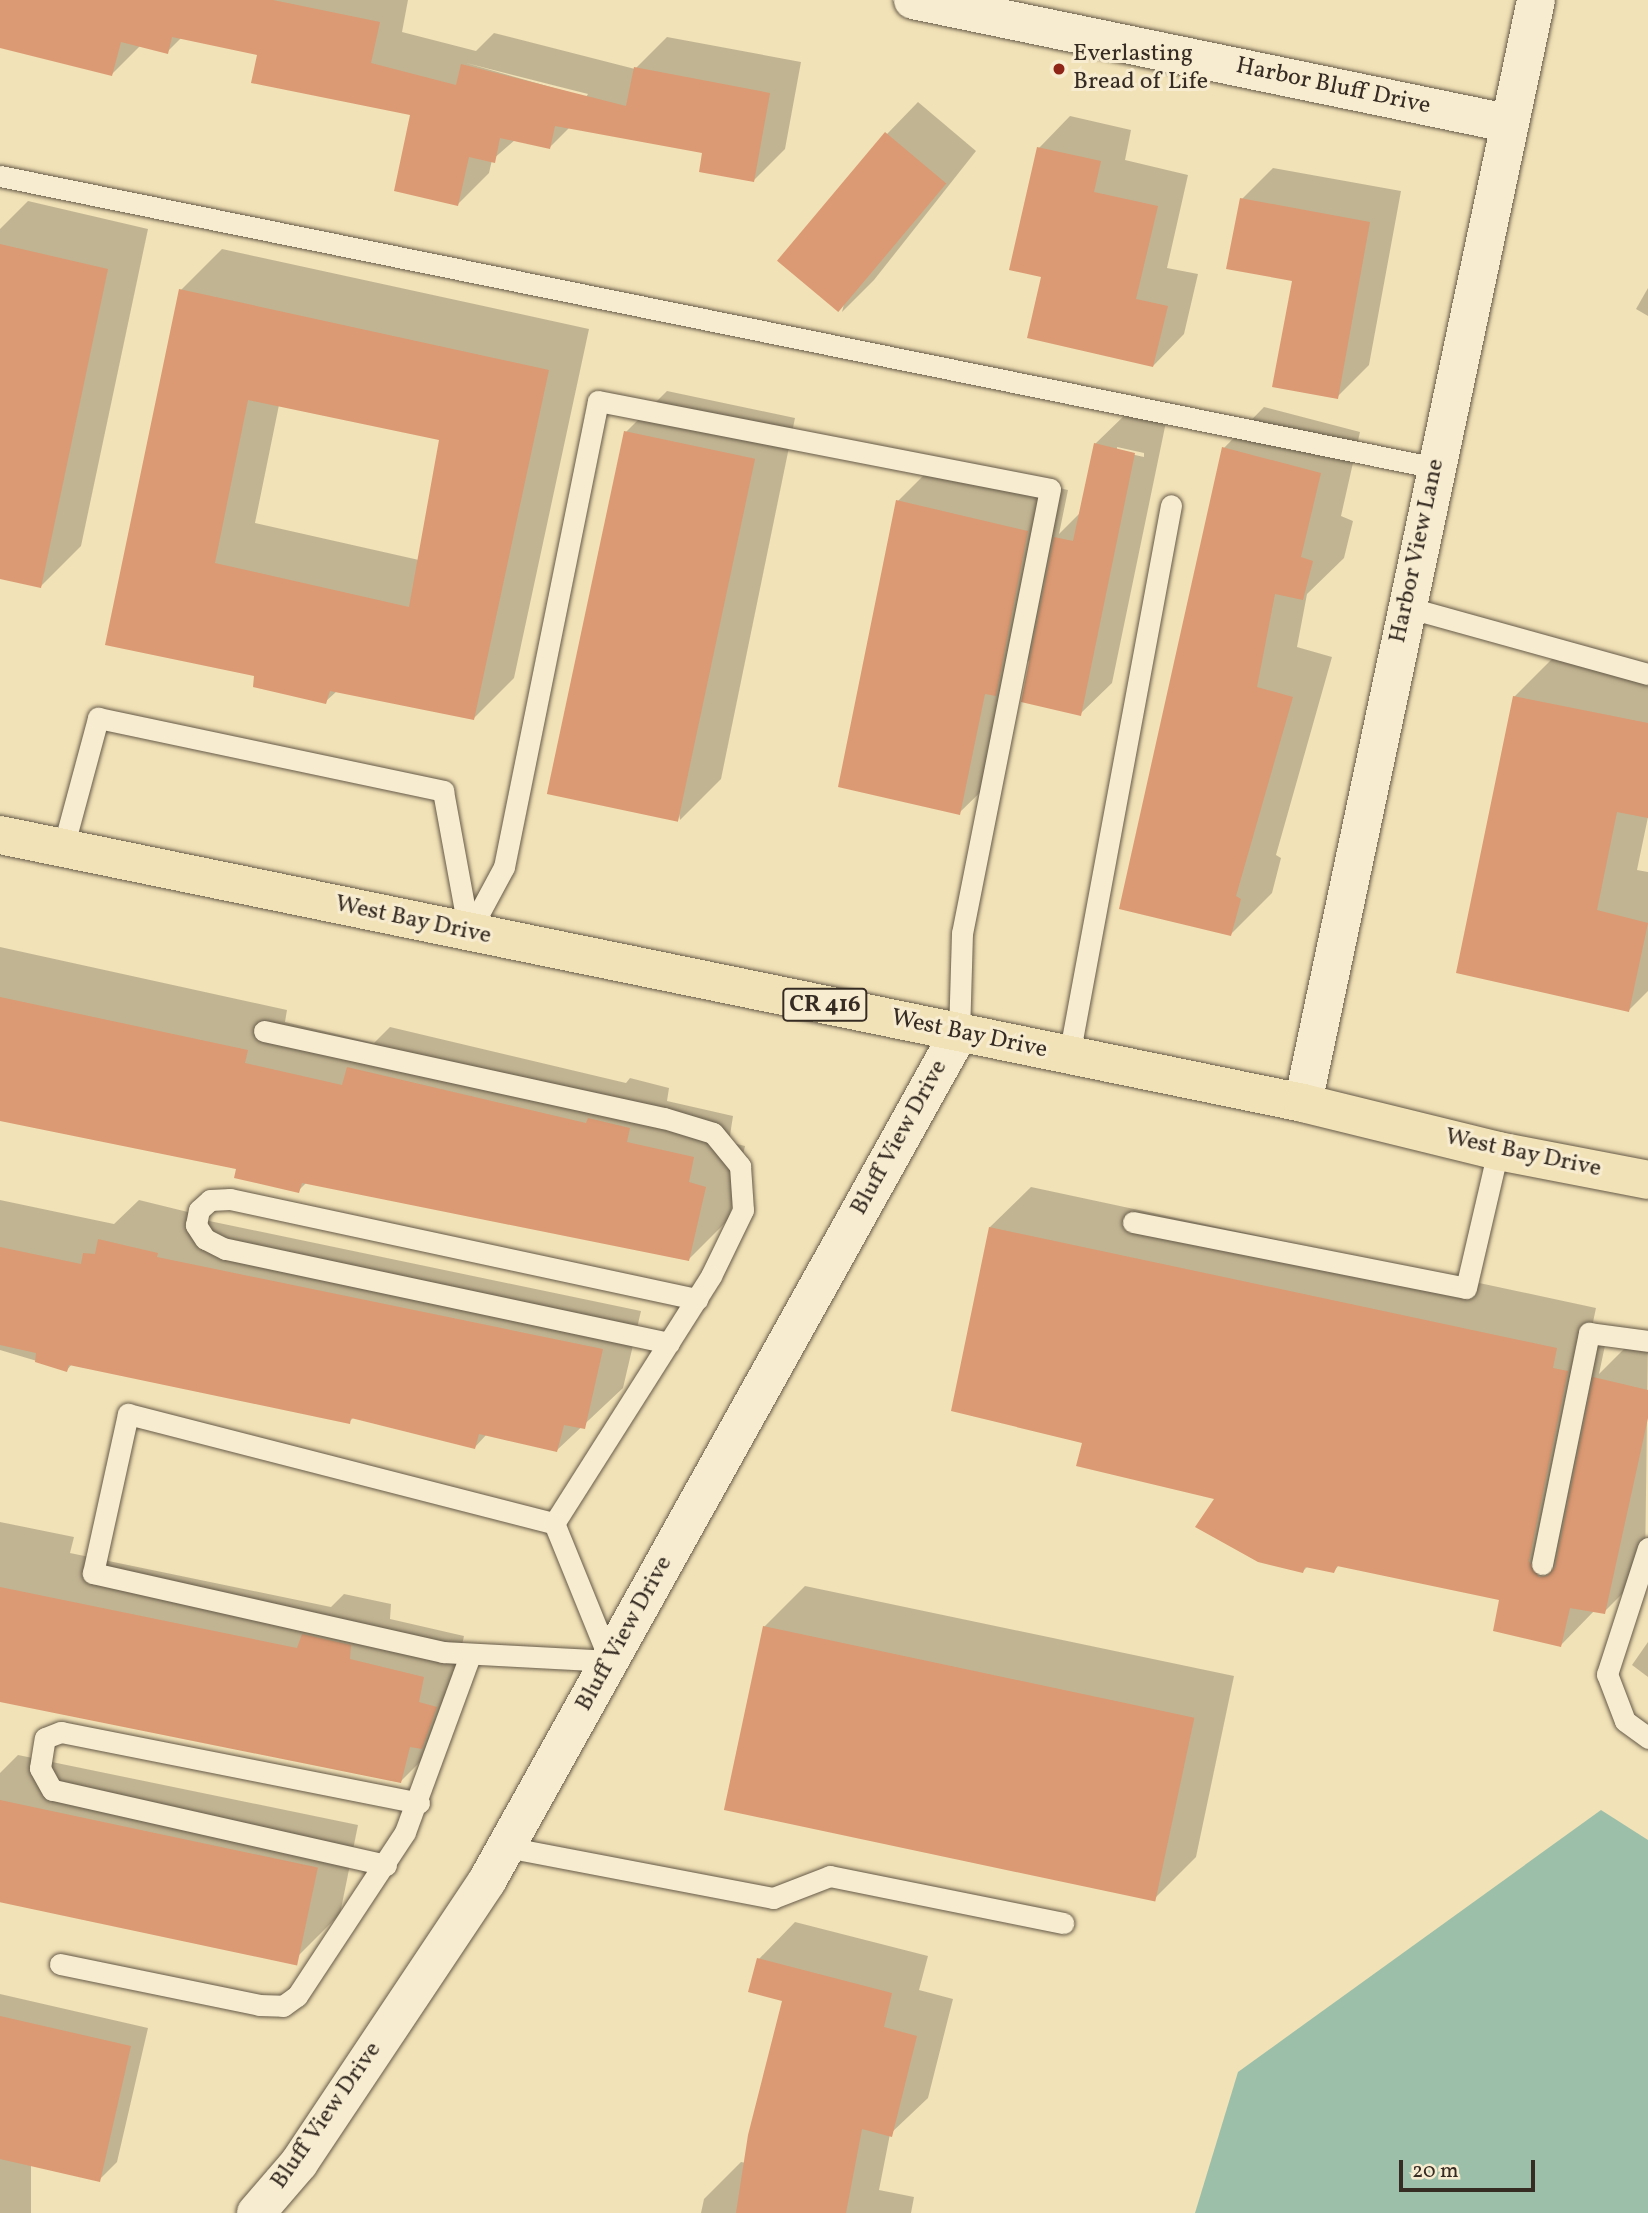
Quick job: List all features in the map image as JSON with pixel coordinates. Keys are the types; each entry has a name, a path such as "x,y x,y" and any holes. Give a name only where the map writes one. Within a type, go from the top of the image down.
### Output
{"main road":[{"name":"West Bay Drive","path":"0,835 1303,1103 1498,1151 1648,1180"}],"street":[{"name":"Harbor Bluff Drive","path":"913,0 1507,123"},
{"name":"Harbor View Lane","path":"1303,1103 1507,123 1536,0"},
{"name":"Bluff View Drive","path":"256,2213 299,2163 506,1847 959,1032"}],"lane":[{"path":"0,176 1436,468"},
{"path":"468,932 504,867 598,401 1050,489 962,933 959,1032"},
{"path":"1069,1055 1171,505"},
{"path":"1406,607 1648,674"},
{"path":"63,848 98,718 443,791 468,932"},
{"path":"264,1031 664,1118 713,1133 740,1166 743,1210 697,1299 554,1523"},
{"path":"1133,1222 1466,1288 1498,1151"},
{"path":"669,1343 225,1249 205,1239 197,1226 199,1210 210,1200 230,1199 697,1299"},
{"path":"1542,1564 1589,1332 1648,1341"},
{"path":"128,1414 554,1523 610,1661 470,1655 93,1573 128,1414"},
{"path":"1648,1548 1607,1674 1625,1721 1648,1738"},
{"path":"60,1964 258,2005 283,2006 297,1996 386,1865 419,1803 470,1655"},
{"path":"386,1865 52,1790 40,1768 45,1738 61,1732 419,1803"},
{"path":"506,1847 774,1898 830,1876 1063,1923"}],"shaded area":[{"path":"1601,1810 1648,1840 1648,2213 1195,2213 1238,2072"}],"building":[{"path":"0,0 273,0 380,22 371,63 456,85 461,64 626,106 634,67 770,93 754,182 699,172 702,153 555,126 550,149 500,138 495,163 469,157 458,206 394,191 410,115 251,83 257,55 172,37 168,54 121,42 112,76 0,48"},
{"path":"885,132 946,183 838,312 777,261"},
{"path":"1037,147 1101,161 1094,192 1158,206 1136,299 1168,306 1153,367 1027,338 1041,277 1009,270"},
{"path":"1240,198 1370,222 1338,399 1272,387 1292,281 1226,269"},
{"path":"0,244 108,269 41,588 0,579"},
{"path":"179,289 549,370 474,720 330,691 326,704 253,687 254,676 105,645","holes":["248,400 439,440 409,607 215,563"]},
{"path":"624,431 755,459 678,822 547,794"},
{"path":"1094,443 1135,453 1081,716 1021,702 1054,537 1073,541"},
{"path":"1222,447 1321,473 1301,557 1313,561 1303,600 1275,594 1257,687 1293,697 1236,896 1241,899 1231,936 1119,909"},
{"path":"896,500 1028,531 996,696 985,694 960,815 838,787"},
{"path":"1513,696 1648,723 1648,818 1617,812 1597,910 1648,923 1629,1012 1456,973"},
{"path":"0,997 248,1050 245,1063 342,1085 347,1067 586,1123 588,1118 630,1128 627,1142 694,1157 689,1182 706,1187 689,1261 302,1183 299,1193 234,1178 236,1169 0,1121"},
{"path":"989,1227 1557,1348 1553,1368 1568,1371 1529,1561 1539,1577 1547,1576 1555,1567 1593,1377 1648,1390 1648,1418 1605,1614 1570,1608 1561,1647 1493,1631 1499,1600 1337,1566 1334,1573 1305,1567 1303,1573 1258,1562 1195,1527 1214,1499 1076,1466 1082,1443 951,1411"},
{"path":"98,1239 158,1253 157,1257 603,1349 585,1429 564,1425 557,1452 479,1434 475,1449 351,1418 350,1424 69,1365 67,1372 35,1362 36,1353 0,1345 0,1247 81,1264 83,1253 95,1254"},
{"path":"0,1587 297,1648 302,1634 351,1645 350,1659 424,1677 419,1702 437,1707 422,1749 410,1747 401,1783 0,1702"},
{"path":"763,1626 1194,1718 1155,1902 724,1810"},
{"path":"0,1800 318,1868 297,1965 0,1902"},
{"path":"757,1958 892,1993 884,2027 917,2036 892,2137 862,2129 846,2213 736,2213 748,2135 782,2001 748,1992"},
{"path":"0,2016 131,2046 100,2182 0,2159"}],"place":[{"name":"Everlasting Bread of Life","path":"1059,69"}]}
